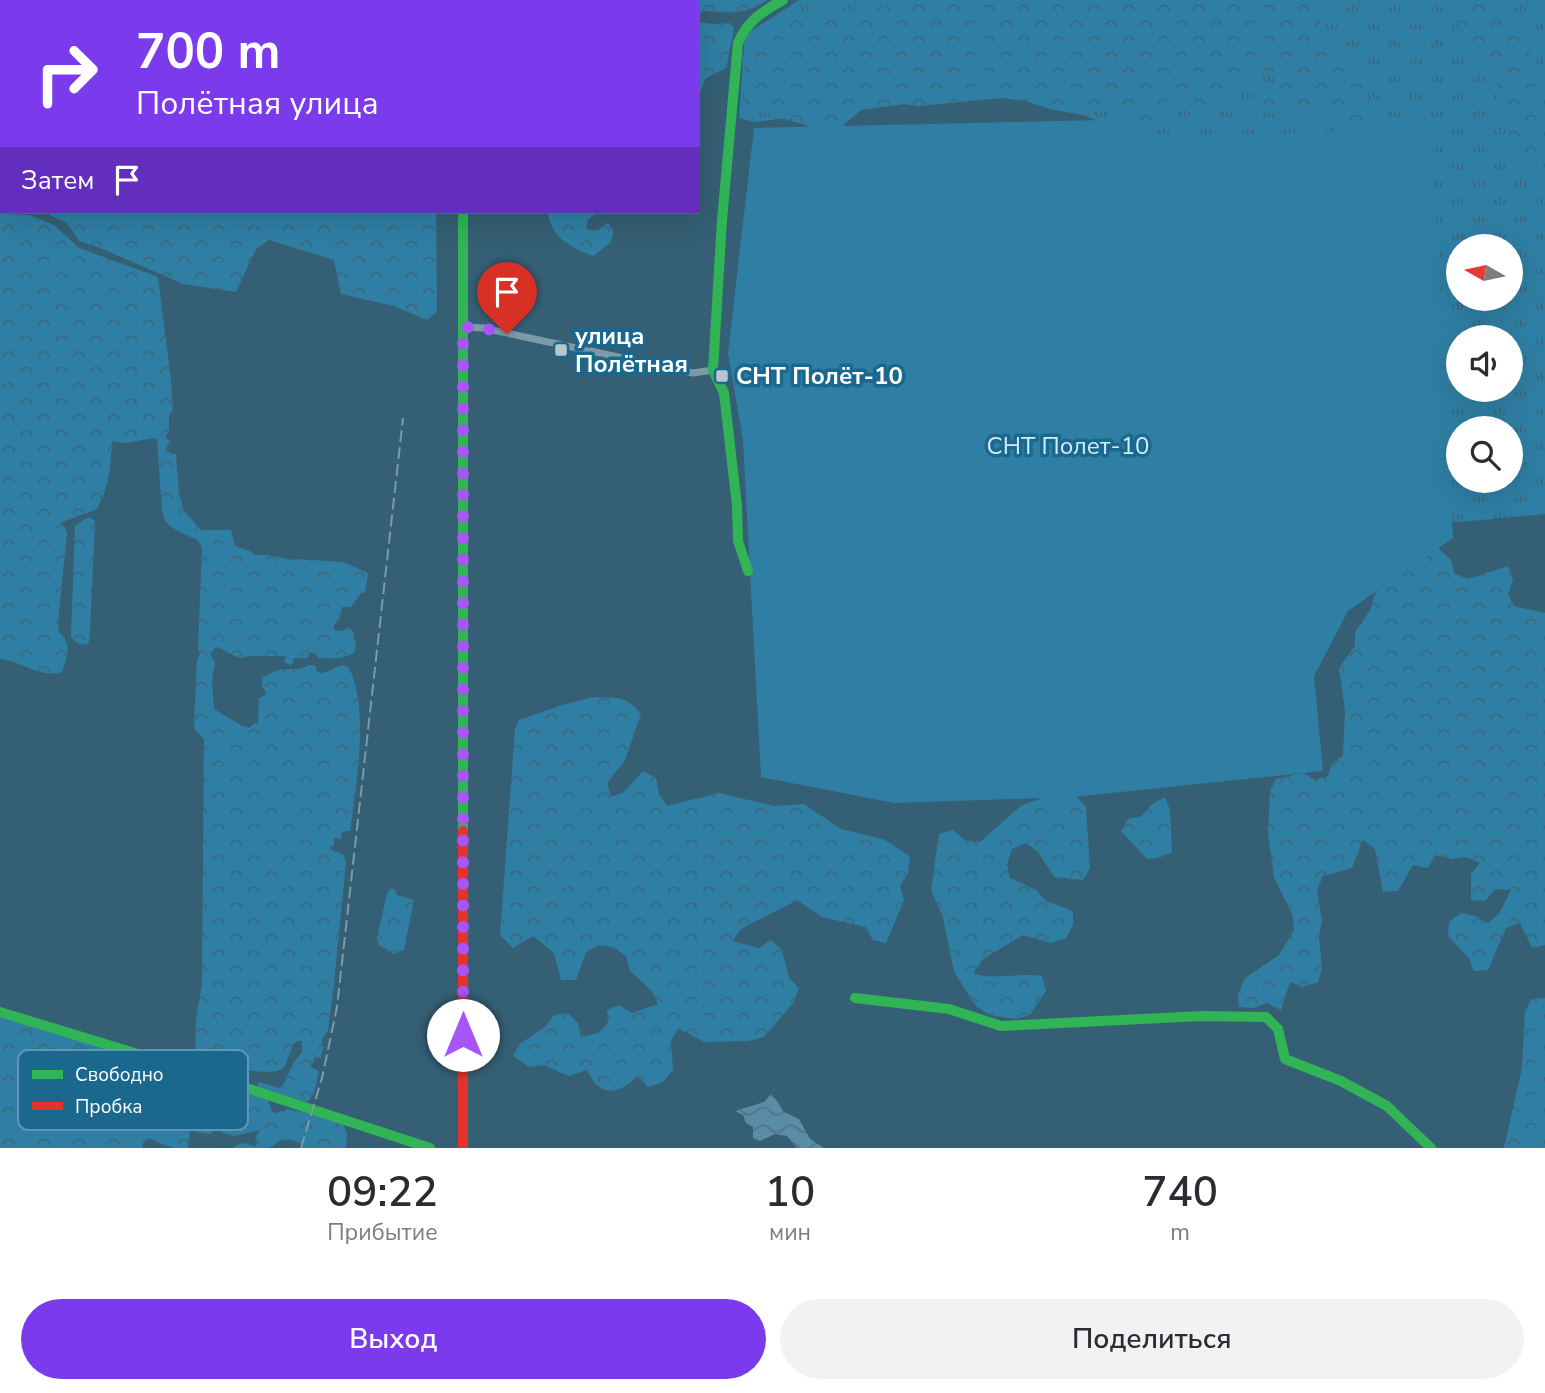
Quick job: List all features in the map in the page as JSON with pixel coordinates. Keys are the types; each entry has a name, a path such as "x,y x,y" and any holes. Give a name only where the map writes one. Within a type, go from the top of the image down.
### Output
{"street":[{"path":"748,571 738,541 737,506 724,393 713,370 722,220 738,43 742,30 750,20 783,0"},
{"path":"463,214 463,1148"},
{"path":"463,327 483,328 693,373 713,370"},
{"path":"855,998 949,1009 1001,1026 1202,1016 1266,1017 1278,1029 1285,1059 1341,1081 1387,1106 1431,1148"},
{"path":"0,1012 124,1050"},
{"path":"248,1089 430,1148"}],"green space":[{"path":"700,0 767,0 740,11 700,12"},
{"path":"799,0 1545,0 1545,514 1460,522 1424,514 1197,149 1004,94 913,95 828,113 754,122 739,118 745,35"},
{"path":"941,0 980,3 1022,0 1100,6 1110,0 1319,0 1325,33 1333,45 1349,55 1394,162 1348,143 1341,113 1298,117 1255,111 1249,99 1275,85 1274,71 1261,75 1239,91 1223,89 1203,106 1176,96 1164,104 1151,129 1138,134 1125,127 1115,103 1046,104 1002,98 918,106 904,104 861,110 840,128 826,131 758,111 745,102 742,58 756,32 810,9 840,10"},
{"path":"1447,0 1520,0 1504,7 1503,22 1526,41 1535,83 1545,92 1545,181 1534,175 1514,153 1491,71 1483,57 1470,47"},
{"path":"700,22 731,23 734,29 726,68 706,78 700,92"},
{"name":"СНТ Полет-10","path":"1104,120 1175,137 1432,128 1447,416 1446,493 1451,493 1453,538 1348,611 1314,676 1323,771 1073,797 894,803 761,777 743,440 728,353 754,128"},
{"path":"0,214 29,215 54,225 79,248 158,277 173,409 169,416 169,431 165,437 171,442 166,450 176,454 179,493 184,511 201,530 231,530 235,546 255,555 291,560 343,562 368,573 365,592 361,593 351,607 342,607 339,621 334,624 334,630 342,631 348,628 353,631 356,642 355,652 351,655 318,658 315,653 310,653 307,658 293,658 290,665 284,662 284,656 241,658 218,647 210,654 215,662 212,682 214,709 249,728 255,723 258,725 259,698 266,693 262,685 263,677 277,671 315,665 317,672 322,673 347,666 357,691 359,752 350,831 342,833 341,839 334,838 334,845 330,847 344,855 346,863 334,983 328,1031 322,1039 321,1058 315,1057 311,1067 319,1071 312,1096 307,1102 257,1085 259,1082 279,1088 283,1085 302,1052 302,1041 294,1043 283,1069 276,1071 248,1070 248,1050 197,1050 195,1036 202,984 204,739 195,730 194,721 197,660 200,654 202,547 197,539 176,530 164,518 157,439 126,443 112,441 107,484 97,509 60,523 67,533 58,622 59,632 67,645 62,672 47,673 0,659"},
{"path":"48,214 436,214 437,312 427,320 394,306 341,294 334,260 269,240 256,249 236,292 183,284 79,241 67,223"},
{"path":"548,214 595,214 588,220 586,229 595,231 608,223 614,232 610,243 593,256 563,240 557,235"},
{"path":"87,518 92,518 95,522 87,645 78,643 71,636 75,526"},
{"path":"1430,540 1451,560 1455,574 1468,579 1508,566 1513,580 1508,594 1514,606 1545,613 1545,945 1532,948 1520,923 1506,928 1488,970 1474,971 1469,958 1448,936 1449,922 1461,913 1476,916 1488,923 1499,914 1511,890 1495,889 1485,901 1471,900 1471,874 1480,863 1466,857 1452,859 1435,855 1428,868 1413,865 1398,891 1383,892 1375,849 1363,840 1352,868 1323,876 1317,890 1322,921 1319,937 1322,967 1318,982 1303,987 1290,982 1281,1010 1267,1003 1254,1008 1239,1007 1238,994 1245,978 1279,955 1294,930 1293,916 1274,877 1268,833 1270,791 1276,779 1303,773 1315,780 1328,776 1332,764 1343,755 1345,711 1339,668 1355,646 1355,632 1371,609 1374,596 1391,572"},
{"path":"593,697 625,701 641,714 625,760 607,783 611,797 624,792 643,771 656,778 659,794 667,806 719,793 774,806 804,804 841,829 885,840 910,856 908,873 900,886 904,900 886,943 872,940 866,927 822,917 797,900 741,929 732,941 759,948 771,940 782,950 789,978 799,988 793,1003 764,1037 748,1041 704,1042 678,1028 671,1041 673,1070 663,1082 648,1087 638,1077 613,1091 597,1085 587,1070 569,1076 543,1065 529,1067 513,1056 520,1044 545,1027 554,1015 568,1013 578,1023 581,1037 598,1033 608,1023 607,1010 619,1005 632,1013 658,1004 652,991 630,971 626,956 613,947 598,945 586,952 576,980 561,980 554,953 533,936 513,948 500,935 515,729 519,720"},
{"path":"1048,796 1077,797 1086,807 1090,868 1083,880 1054,877 1038,852 1026,843 1012,849 1007,864 1010,878 1036,890 1046,901 1073,911 1073,925 1066,938 1051,943 1023,935 983,959 973,973 990,976 1042,976 1046,991 1030,1015 1016,1019 989,1015 976,1006 954,972 943,917 931,890 939,834 953,830 965,840 980,842 1022,805"},
{"path":"1165,797 1170,810 1172,852 1160,858 1147,859 1121,831 1128,819 1142,816 1152,804"},
{"path":"391,888 397,895 414,900 404,950 394,954 379,945 377,937 388,890"},
{"path":"1545,998 1545,1148 1504,1148 1522,1068 1525,1011 1532,999"},
{"path":"0,1015 111,1050 18,1050 18,1130 190,1130 188,1148 173,1148 150,1139 143,1143 142,1148 0,1148"},
{"path":"248,1092 267,1098 272,1112 287,1109 322,1116 343,1124 347,1134 346,1148 302,1148 301,1144 295,1141 281,1140 269,1148 234,1148 246,1143 255,1147 255,1138 260,1130 233,1136 221,1132 248,1130"},
{"path":"197,1130 214,1130 210,1134"}],"water":[{"path":"771,1094 784,1112 799,1119 810,1139 824,1148 797,1148 787,1136 775,1134 760,1141 753,1138 753,1127 746,1123 743,1115 735,1111 764,1102"}],"railway":[{"path":"301,1148 322,1078 337,1007 403,418"}],"traffic: fast":[{"path":"748,571 738,541 737,506 724,393 713,370 722,220 738,43 756,17 783,0"},
{"path":"463,214 463,831"},
{"path":"855,998 949,1009 1001,1026 1202,1016 1266,1017 1278,1029 1285,1059 1341,1081 1387,1106 1431,1148"},
{"path":"0,1012 125,1050"},
{"path":"248,1088 430,1148"}],"traffic: jam":[{"path":"463,831 463,1148"}],"place":[{"name":"улица Полётная","path":"561,350"},
{"name":"СНТ Полёт-10","path":"722,376"}],"route":[{"path":"463,1035 463,327 483,328 507,334"}]}
